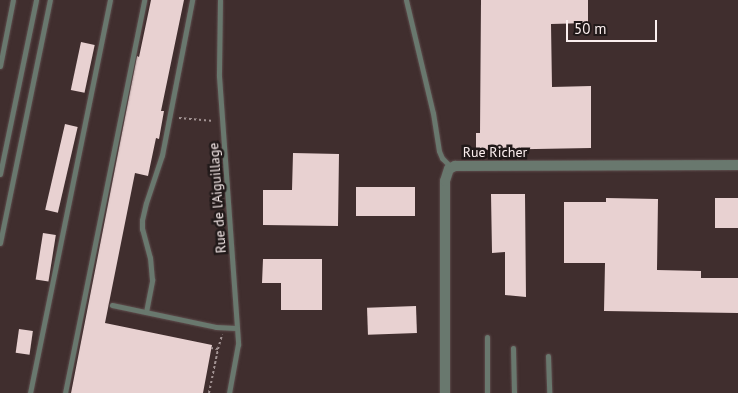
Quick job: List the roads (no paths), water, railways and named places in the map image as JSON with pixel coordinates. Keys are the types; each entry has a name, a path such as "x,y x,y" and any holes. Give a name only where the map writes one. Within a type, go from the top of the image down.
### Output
{"street":[{"name":"Rue Richer","path":"445,393 445,182 447,171 452,167 738,165"}],"lane":[{"path":"0,66 14,0"},
{"path":"0,174 36,0"},
{"path":"0,243 50,0"},
{"path":"30,393 110,0"},
{"path":"65,393 144,0"},
{"path":"146,312 152,280 150,258 142,229 142,220 161,160 192,0"},
{"name":"Rue de l'Aiguillage","path":"220,0 219,67 233,250 237,351 229,393"},
{"path":"406,0 433,113 439,151 442,158 452,167"},
{"path":"112,305 224,328 236,328"},
{"path":"486,336 486,393"},
{"path":"512,348 514,393"},
{"path":"548,356 549,393"}]}
